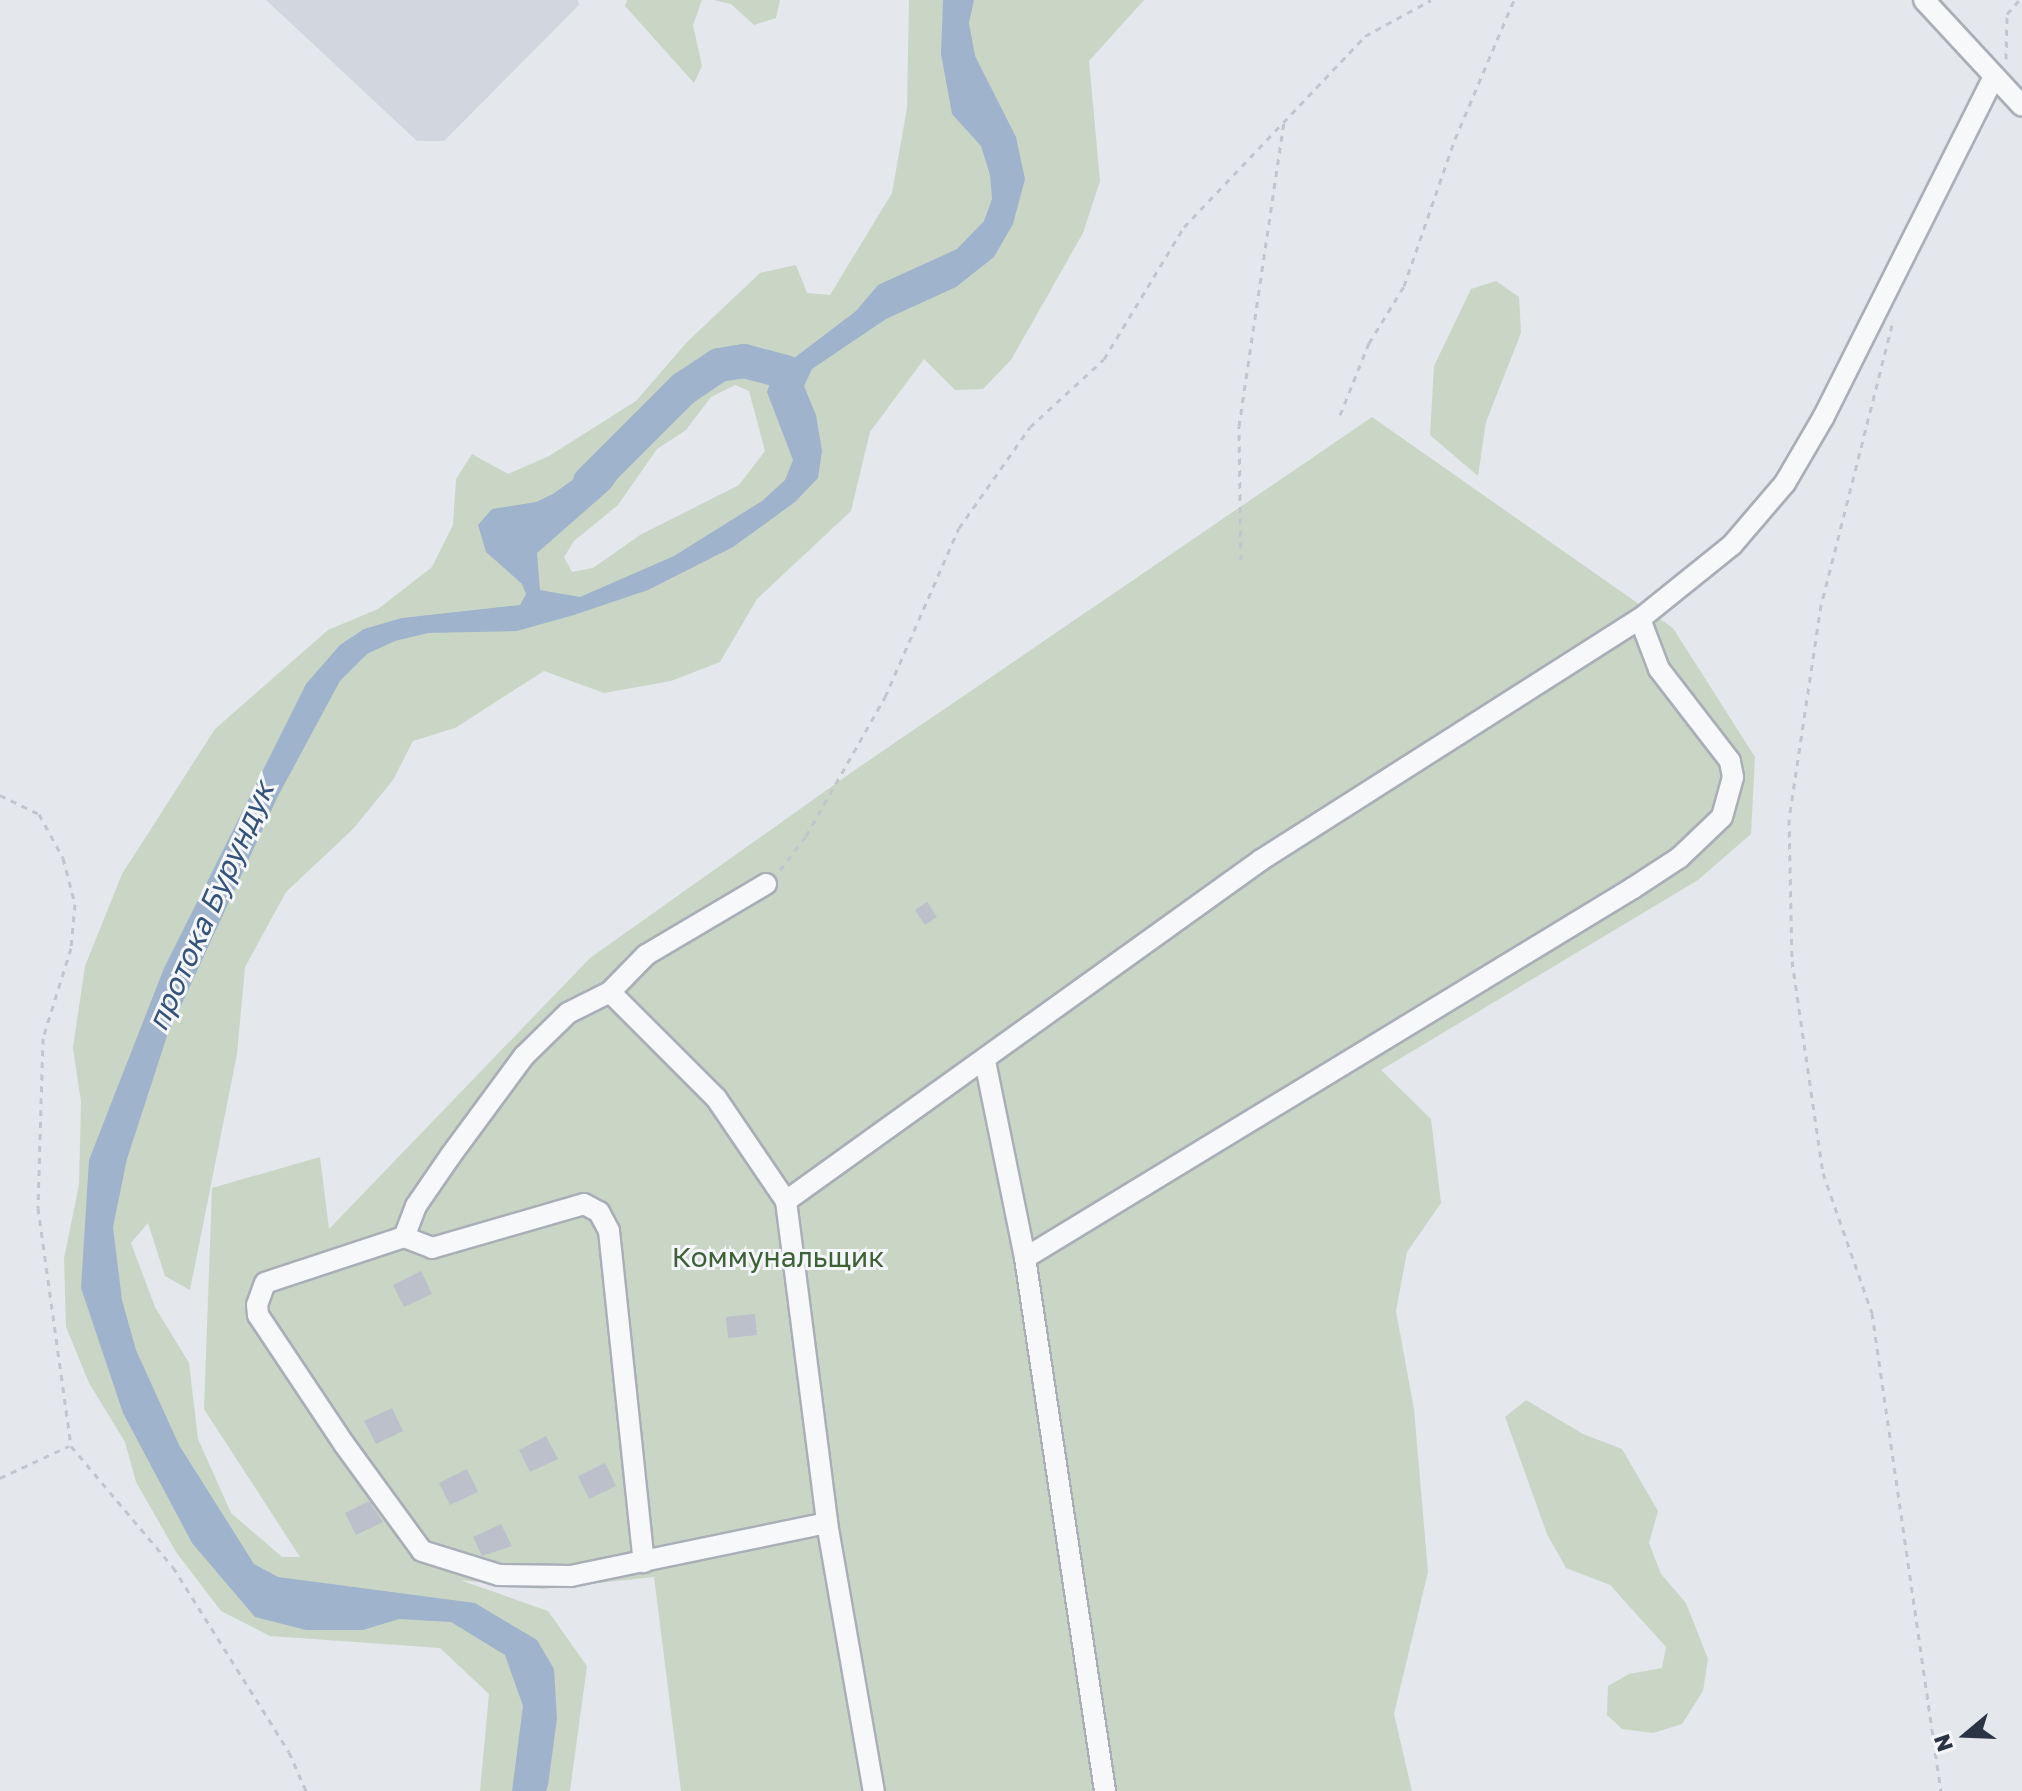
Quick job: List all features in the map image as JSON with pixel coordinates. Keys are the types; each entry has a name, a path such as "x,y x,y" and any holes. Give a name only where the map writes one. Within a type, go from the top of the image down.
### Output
{"street":[{"path":"1924,0 2001,70 2022,106"},
{"path":"786,1201 1261,860 1640,619 1732,545 1785,483 2001,70"},
{"path":"1025,1258 1633,888 1679,858 1722,817 1733,777 1730,761 1659,669 1640,619"},
{"path":"404,1237 416,1206 524,1056 577,1005 610,992 646,955 766,884"},
{"path":"610,992 716,1098 786,1201 827,1523 874,1791"},
{"path":"985,1061 1025,1258 1105,1791"},
{"path":"644,1562 609,1231 599,1212 584,1204 432,1248 404,1237 265,1283 257,1305 258,1315 390,1510 422,1551 499,1575 571,1576 644,1562 827,1523"}],"path":[{"path":"766,884 806,836 885,697 959,528 1030,427 1104,359 1184,227 1365,36 1431,0"},
{"path":"1340,415 1369,343 1404,286 1455,139 1514,0"},
{"path":"2001,70 2007,14 2019,0"},
{"path":"1241,560 1239,426 1284,121"},
{"path":"1894,319 1821,605 1789,819 1792,961 1823,1173 1872,1313 1941,1791"},
{"path":"0,795 39,814 63,858 75,904 71,948 43,1038 38,1208 71,1446 173,1567 289,1752 306,1791"},
{"path":"0,1478 71,1446"}],"shaded area":[{"path":"266,0 578,0 579,5 444,141 417,141"}],"green space":[{"path":"627,0 702,0 693,25 702,66 694,83 625,6"},
{"path":"714,0 780,0 776,18 754,25 731,4"},
{"name":"Коммунальщик","path":"909,0 1144,0 1089,61 1100,181 1083,233 1011,360 983,389 955,390 924,359 870,432 851,511 757,599 720,662 671,681 604,693 544,671 455,728 413,741 393,780 353,829 286,892 245,967 237,1054 190,1290 165,1276 148,1223 131,1243 155,1307 189,1363 198,1439 231,1513 282,1557 300,1557 204,1409 212,1188 320,1157 329,1229 590,958 852,772 1372,417 1673,628 1755,757 1751,834 1698,880 1381,1070 1431,1119 1441,1203 1407,1252 1396,1311 1414,1409 1428,1572 1394,1714 1412,1791 681,1791 654,1577 542,1589 460,1580 548,1611 587,1666 570,1791 480,1791 489,1694 440,1648 270,1636 221,1611 176,1552 136,1482 125,1442 89,1383 66,1327 64,1258 79,1185 81,1102 73,1048 85,966 122,874 215,729 328,630 378,609 432,567 453,525 456,479 472,454 508,474 549,456 636,401 687,342 760,273 796,265 807,293 830,295 892,193 907,108","holes":["735,385 749,391 765,451 739,485 640,535 593,568 572,572 564,557 574,541 618,505 657,449 686,430 711,397"]},
{"path":"1496,281 1519,297 1521,333 1486,422 1478,476 1430,435 1434,366 1471,289"},
{"path":"1526,1400 1583,1434 1622,1449 1658,1511 1649,1543 1661,1574 1686,1603 1708,1659 1703,1691 1682,1724 1653,1733 1622,1729 1607,1715 1608,1686 1629,1674 1662,1668 1666,1647 1610,1585 1566,1568 1547,1534 1505,1417"}],"water":[{"name":"протока Бурундук","path":"943,0 974,0 969,23 975,56 1016,137 1025,179 1013,224 994,257 956,287 886,319 812,369 804,386 816,415 822,451 818,478 795,502 733,547 648,590 517,631 428,633 395,641 367,654 340,681 278,796 167,1036 127,1159 113,1227 122,1300 136,1350 179,1445 254,1564 278,1577 475,1603 537,1640 554,1669 557,1719 548,1785 546,1791 512,1791 523,1706 505,1655 451,1622 399,1619 363,1630 306,1630 255,1617 192,1543 123,1413 81,1288 89,1160 164,968 306,684 340,645 364,629 402,618 520,605 526,594 522,584 486,552 478,525 492,509 536,502 553,494 618,447 629,462 610,489 537,553 540,590 580,597 674,556 762,501 785,480 793,460 767,392 773,374 856,311 878,285 957,249 984,221 992,199 990,175 981,146 952,114 941,54"}],"building":[{"path":"927,902 937,917 925,925 915,910"},
{"path":"421,1271 432,1294 404,1307 393,1285"},
{"path":"755,1314 757,1335 728,1338 726,1317"},
{"path":"392,1408 403,1431 376,1444 364,1421"},
{"path":"546,1436 558,1459 530,1472 519,1450"},
{"path":"605,1463 616,1486 589,1499 578,1476"},
{"path":"467,1469 478,1492 450,1505 439,1483"},
{"path":"369,1501 383,1522 356,1535 345,1513"},
{"path":"501,1524 512,1546 482,1556 473,1537"}],"waterway":[{"path":"590,482 683,389 719,365 744,361 786,372"}]}
